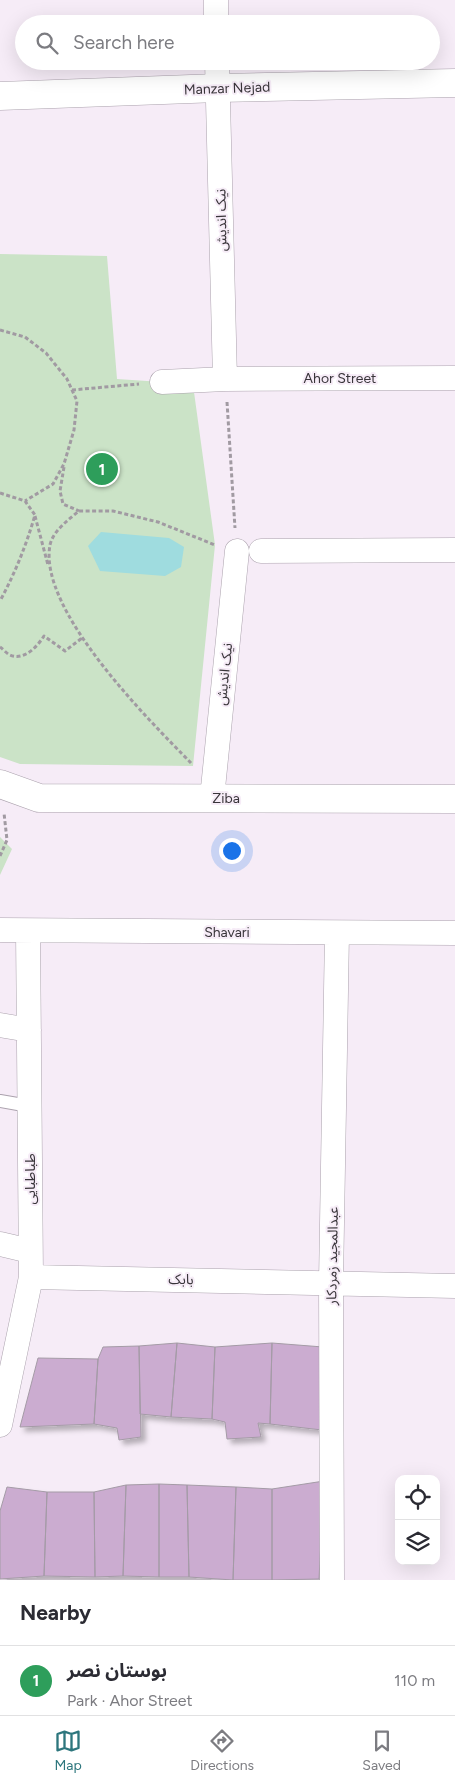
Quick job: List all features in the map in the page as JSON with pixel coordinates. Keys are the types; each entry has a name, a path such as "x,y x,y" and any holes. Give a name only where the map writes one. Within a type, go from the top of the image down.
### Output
{"street":[{"path":"216,0 216,15"},
{"name":"نیک اندیش","path":"217,70 225,379"},
{"name":"Manzar Nejad","path":"0,96 218,88 455,83"},
{"name":"Ahor Street","path":"162,382 225,379 455,378"},
{"path":"261,551 455,550"},
{"name":"نیک اندیش","path":"212,798 237,551"},
{"name":"Ziba","path":"1,785 39,798 455,799"},
{"name":"Shavari","path":"0,930 455,933"},
{"name":"طباطبایی","path":"0,1425 3,1398 30,1276 28,931"},
{"name":"عبدالمجید زمردکار","path":"332,1580 331,1282 337,933"},
{"path":"0,1025 29,1030"},
{"path":"0,1244 30,1251"},
{"name":"بابک","path":"30,1276 455,1286"}],"lane":[{"path":"0,1101 29,1106"}],"path":[{"path":"0,330 25,337 46,353 66,379 78,401 74,430 64,464 60,491 63,504 79,511 113,511 158,522 215,545 237,551 225,379"},
{"path":"72,390 162,382"},
{"path":"25,501 53,484 64,464"},
{"path":"0,493 25,501 35,515 49,569 61,602 82,638 131,699 193,766"},
{"path":"49,569 50,544 61,526 79,511"},
{"path":"0,601 21,557 35,515"},
{"path":"0,647 10,655 24,656 38,646 44,636 65,651 82,638"},
{"path":"0,856 8,840 1,785"}],"green space":[{"path":"0,254 107,256 117,379 162,382 194,392 215,545 193,766 20,764 0,757"},
{"path":"0,837 12,849 0,875"}],"water":[{"path":"101,532 169,538 184,547 181,567 165,576 100,571 88,546"}],"building":[{"path":"177,1343 171,1417 140,1414 139,1346"},
{"path":"177,1343 215,1347 212,1419 171,1417"},
{"path":"272,1343 270,1424 258,1423 261,1437 227,1439 225,1422 212,1419 215,1347"},
{"path":"272,1343 323,1347 322,1430 270,1424"},
{"path":"139,1346 141,1437 119,1440 117,1428 94,1424 98,1359 103,1347"},
{"path":"38,1358 98,1359 94,1424 20,1427"},
{"path":"324,1481 319,1579 272,1580 272,1489"},
{"path":"159,1484 159,1577 123,1576 126,1485"},
{"path":"159,1484 187,1485 189,1577 159,1577"},
{"path":"126,1485 123,1576 95,1577 94,1492"},
{"path":"187,1485 236,1487 233,1580 189,1577"},
{"path":"7,1487 47,1492 44,1576 0,1579 0,1511"},
{"path":"236,1487 272,1489 272,1580 233,1580"},
{"path":"47,1492 94,1492 95,1577 44,1576"}],"place":[{"name":"بوستان نصر","path":"102,469"}]}
